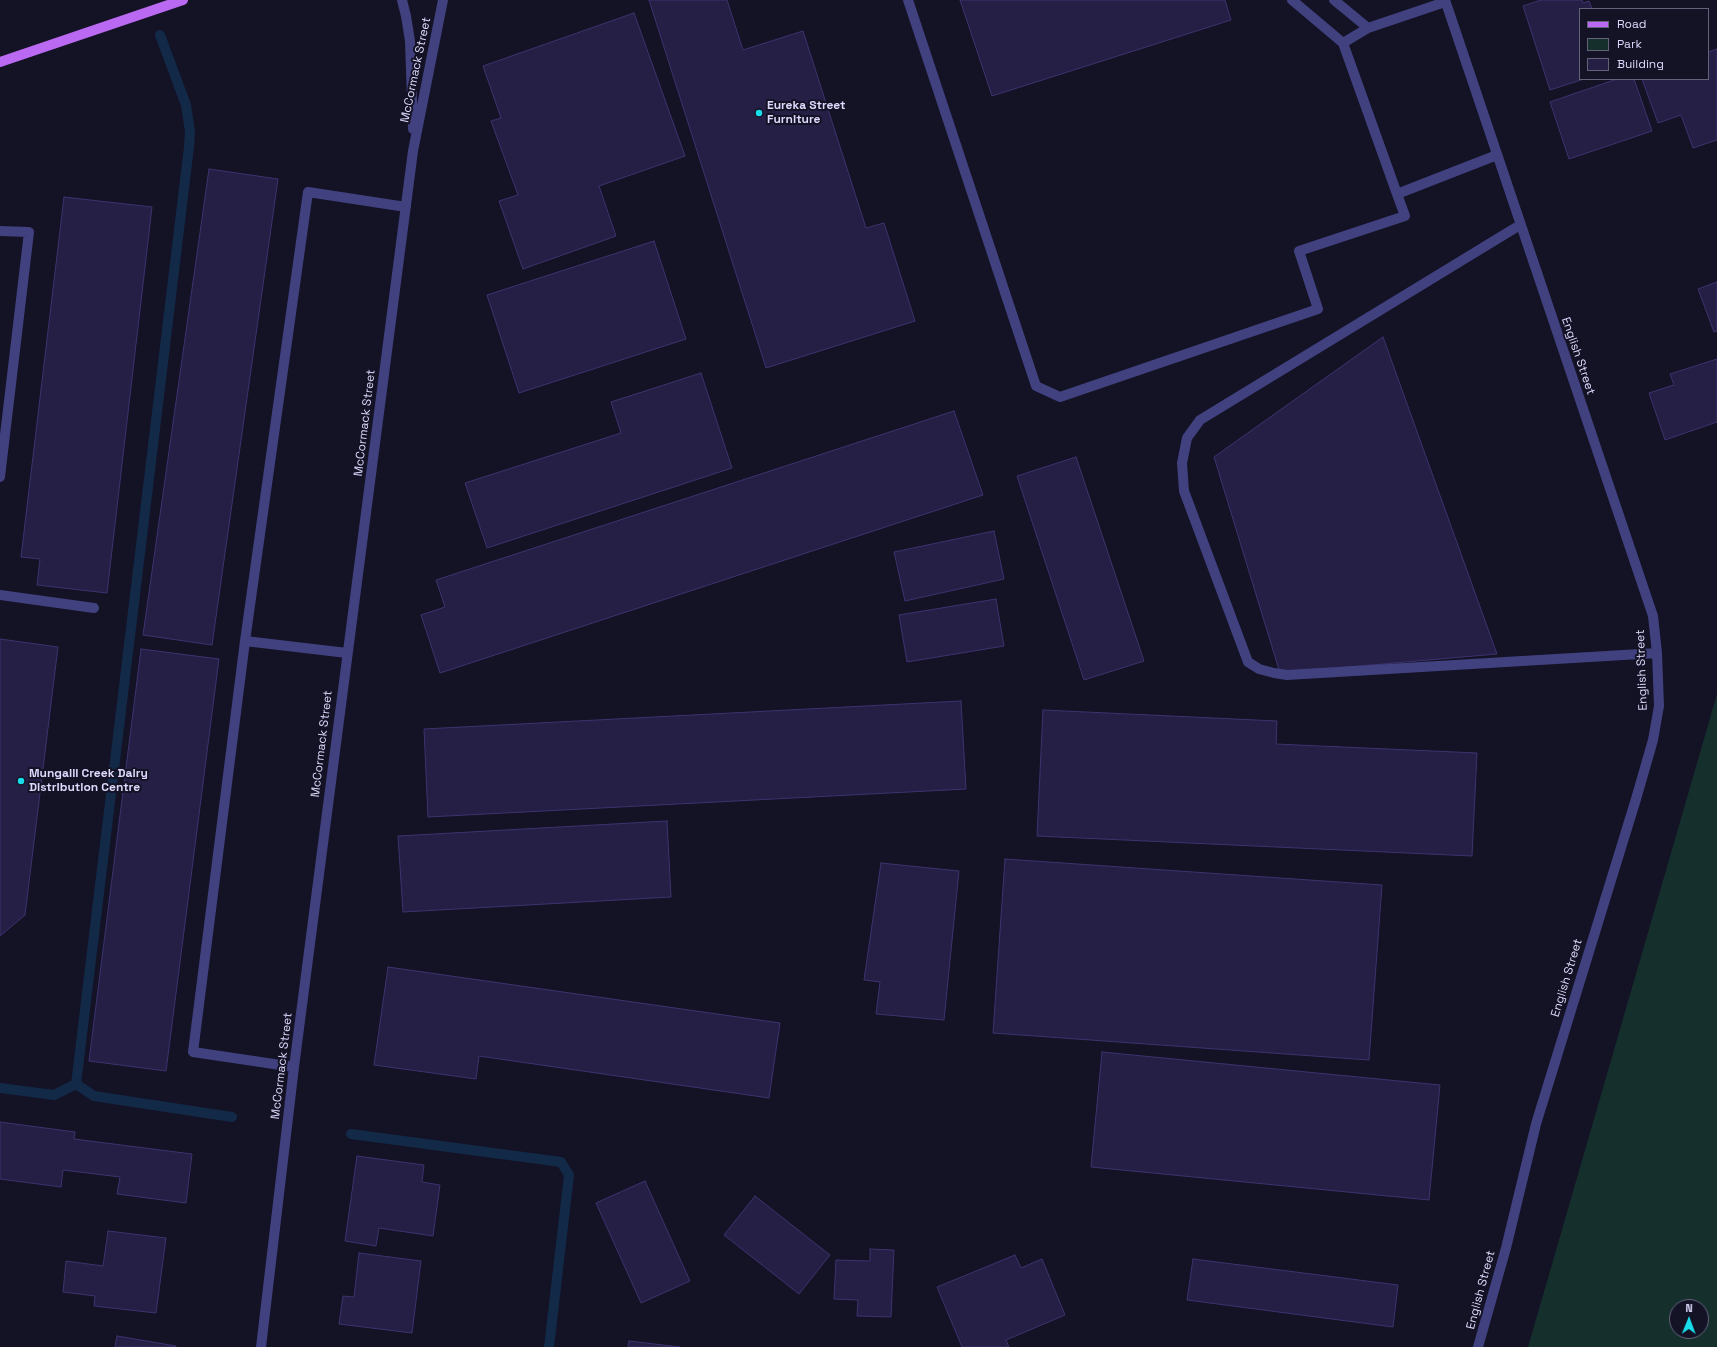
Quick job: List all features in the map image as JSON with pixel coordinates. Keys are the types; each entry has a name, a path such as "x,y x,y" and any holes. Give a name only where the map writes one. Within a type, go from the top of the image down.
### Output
{"main road":[{"path":"0,62 183,0"}],"street":[{"name":"McCormack Street","path":"402,0 410,41 414,145"},
{"name":"McCormack Street","path":"260,1347 347,653 414,145 443,0"},
{"path":"908,0 1036,386 1060,397 1318,309 1299,251 1405,216 1343,43 1292,0"},
{"path":"1334,0 1368,28"},
{"path":"1343,43 1368,28 1445,1"},
{"name":"English Street","path":"1445,1 1653,616 1657,653 1659,706 1653,740 1536,1124 1506,1248 1478,1347"},
{"path":"1397,194 1497,155"},
{"path":"294,1067 193,1052 245,641 308,192 406,206"},
{"path":"1520,225 1200,420 1187,438 1182,463 1184,491 1248,662 1259,669 1287,675 1657,653"},
{"path":"0,231 29,232 0,477"},
{"path":"0,595 94,608"},
{"path":"245,641 347,653"}],"green space":[{"path":"1717,694 1717,1347 1528,1347"}],"building":[{"path":"649,0 727,0 743,50 803,31 866,228 884,223 915,321 766,368"},
{"path":"960,0 1225,0 1231,20 992,96"},
{"path":"1541,0 1582,0 1583,3 1589,1 1592,8 1579,8 1579,80 1581,80 1550,90 1523,6"},
{"path":"634,13 685,156 599,186 616,236 523,269 499,201 518,195 491,121 501,118 483,66"},
{"path":"1717,49 1717,140 1693,148 1681,115 1658,123 1642,80 1709,80 1709,52"},
{"path":"1614,80 1634,80 1652,131 1569,159 1550,102"},
{"path":"209,169 278,179 212,645 143,635"},
{"path":"64,197 152,207 107,593 37,585 40,559 21,557"},
{"path":"654,241 686,339 519,393 487,295"},
{"path":"1717,282 1717,331 1714,332 1698,289"},
{"path":"1383,337 1497,654 1280,673 1214,457"},
{"path":"1717,359 1717,422 1665,440 1649,393 1674,385 1670,374"},
{"path":"701,373 732,468 487,548 465,483 621,433 611,402"},
{"path":"954,411 983,495 440,673 421,615 445,607 436,580"},
{"path":"1076,457 1144,661 1084,680 1017,476"},
{"path":"994,531 1004,579 905,601 894,552"},
{"path":"996,599 1004,646 907,662 899,615"},
{"name":"Mungalli Creek Dairy Distribution Centre","path":"0,639 58,647 25,915 0,936"},
{"path":"141,649 219,659 166,1071 89,1061"},
{"path":"961,701 966,789 428,817 424,729"},
{"path":"1043,710 1277,721 1276,744 1477,753 1472,856 1037,836"},
{"path":"667,821 671,897 403,912 398,836"},
{"path":"1005,859 1382,885 1369,1060 993,1033"},
{"path":"881,863 959,871 944,1020 876,1014 880,982 864,980"},
{"path":"388,967 780,1023 769,1098 479,1056 476,1079 374,1065"},
{"path":"1102,1052 1440,1085 1429,1200 1091,1167"},
{"path":"0,1122 75,1132 74,1139 192,1154 186,1203 117,1194 120,1177 63,1170 61,1187 0,1179"},
{"path":"357,1156 424,1165 422,1182 440,1185 433,1236 379,1228 376,1246 345,1241"},
{"path":"645,1181 690,1281 641,1303 596,1203"},
{"path":"755,1196 830,1255 799,1294 724,1235"},
{"path":"108,1231 166,1238 156,1313 94,1306 95,1296 63,1292 66,1261 103,1266"},
{"path":"870,1249 894,1250 891,1317 857,1316 858,1300 834,1299 836,1260 870,1261"},
{"path":"359,1253 421,1261 412,1333 339,1324 343,1296 354,1297"},
{"path":"1015,1255 1021,1268 1042,1259 1065,1315 1006,1340 1009,1347 962,1347 937,1287"},
{"path":"1193,1259 1398,1285 1393,1327 1187,1300"},
{"path":"117,1336 176,1346 176,1347 115,1347"},
{"path":"629,1341 680,1347 628,1347"}],"waterway":[{"path":"76,1084 189,147 190,132 186,105 160,35"},
{"path":"0,1088 54,1095 76,1084 94,1096 232,1117"},
{"path":"351,1134 561,1162 569,1175 549,1347"}],"place":[{"name":"Eureka Street Furniture","path":"759,113"},
{"name":"Mungalli Creek Dairy Distribution Centre","path":"21,781"}]}
